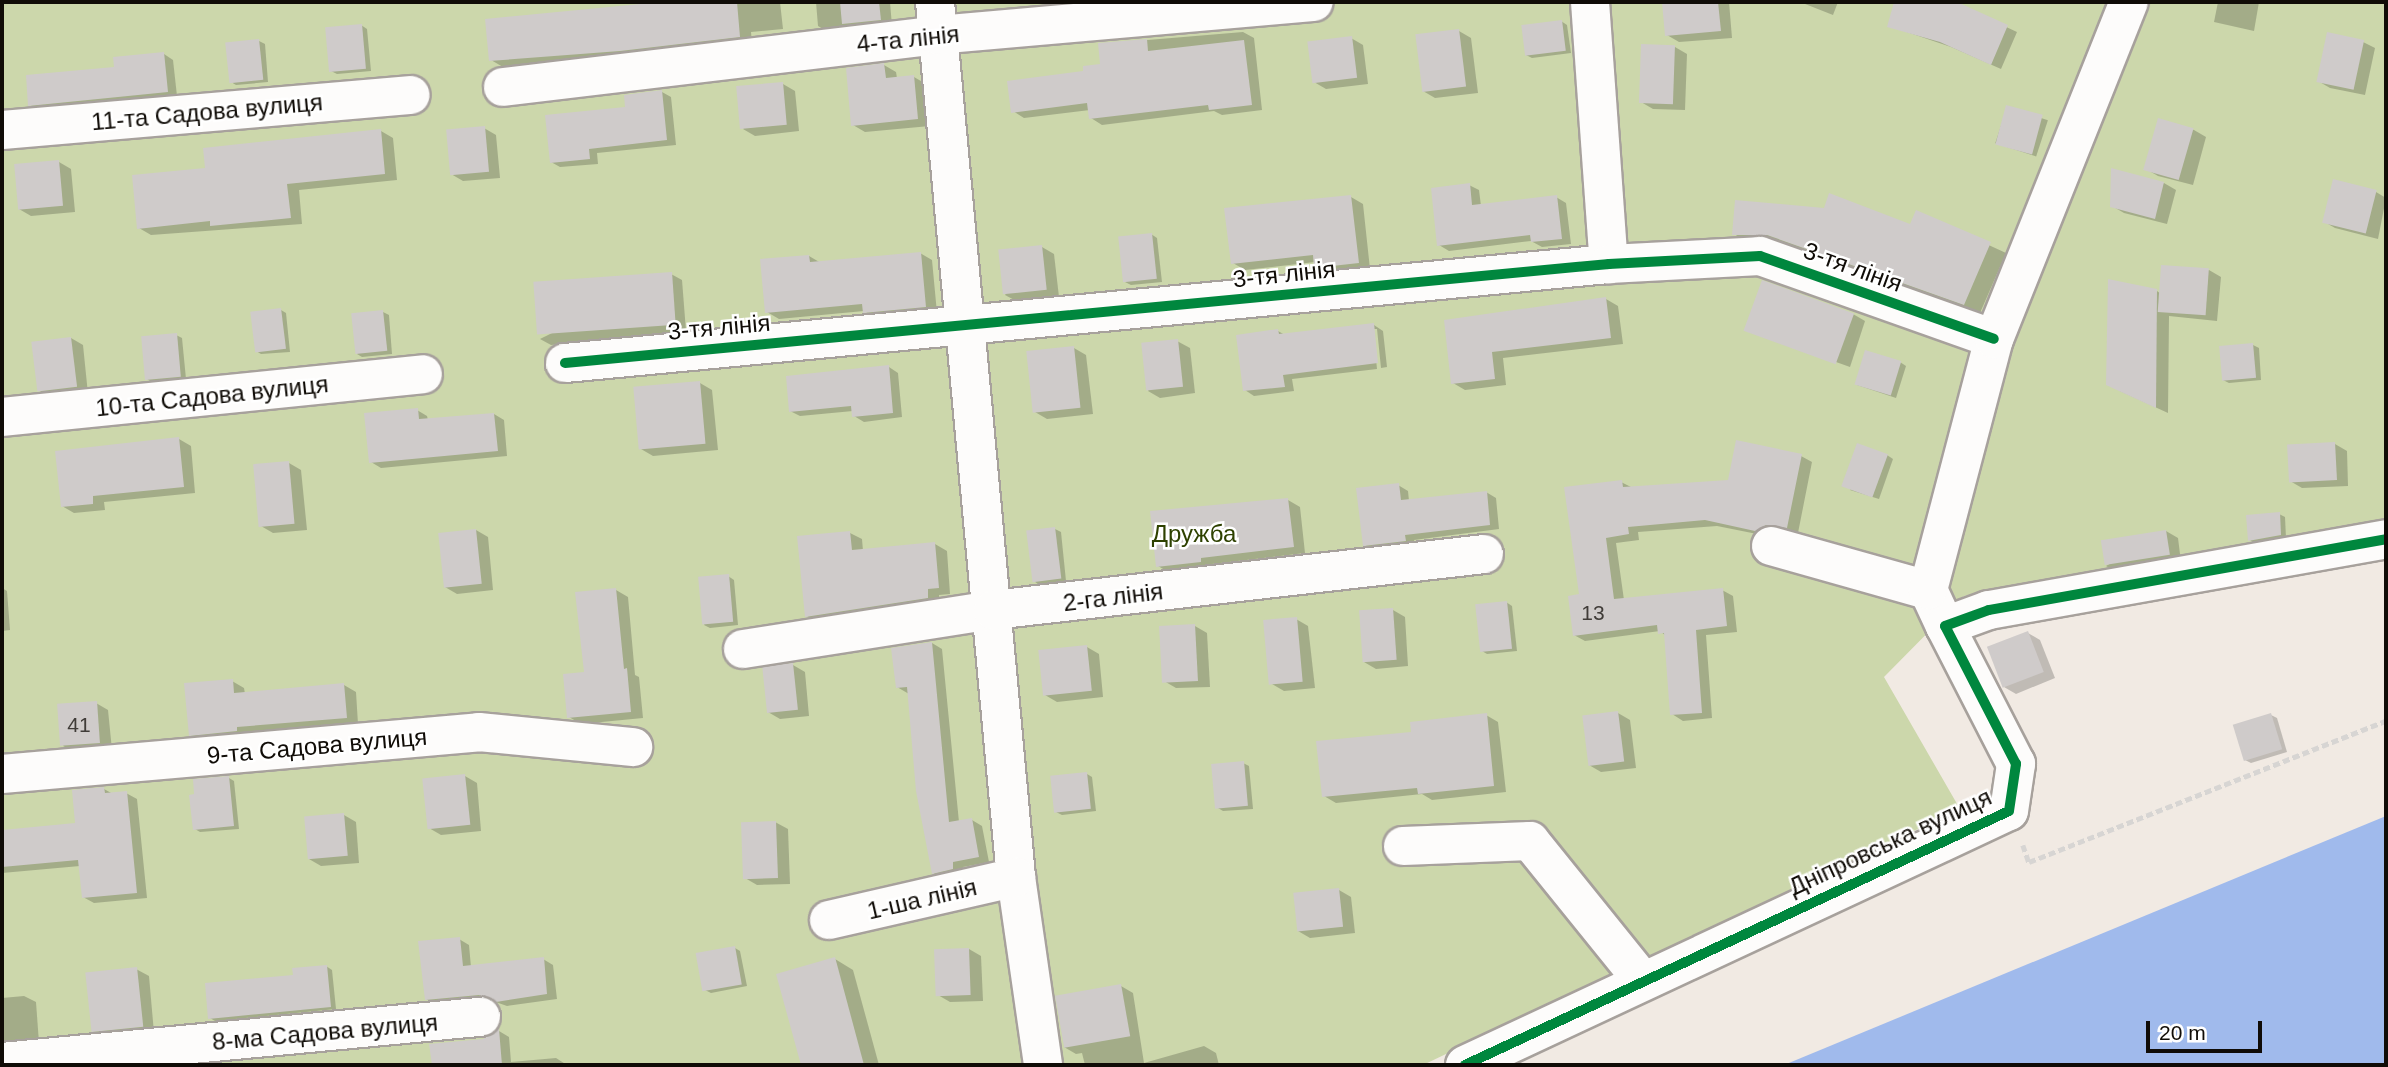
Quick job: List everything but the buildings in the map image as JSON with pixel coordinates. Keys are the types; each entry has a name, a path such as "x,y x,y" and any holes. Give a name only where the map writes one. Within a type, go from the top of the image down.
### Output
{"street":[{"name":"4-та лінія","path":"503,86 936,18 1314,2"},
{"path":"1590,2 1609,264"},
{"path":"1772,546 1928,590 1994,339 2123,3"},
{"path":"936,18 1016,877 1043,1065"},
{"name":"11-та Садова вулиця","path":"2,130 411,94"},
{"name":"3-тя лінія","path":"565,363 1609,264 1760,256 1994,339"},
{"name":"10-та Садова вулиця","path":"2,417 422,374"},
{"path":"1945,626 1989,610 2386,539"},
{"name":"2-га лінія","path":"743,649 993,610 1484,554"},
{"name":"Дніпровська вулиця","path":"1465,1065 2009,811 2016,764 1928,590"},
{"name":"9-та Садова вулиця","path":"2,774 479,732 633,747"},
{"path":"1403,846 1530,841 1643,981"},
{"name":"1-ша лінія","path":"829,920 1016,877"},
{"name":"8-ма Садова вулиця","path":"2,1062 481,1017"}],"path":[{"path":"2009,811 2029,862 2386,721"}],"green space":[{"name":"Дружба","path":"2,2 2386,2 2386,533 1964,596 1884,677 1960,809 1423,1065 2,1065"}],"water":[{"path":"2386,816 2386,1065 1784,1065"}],"cycle path":[{"path":"565,363 1609,264 1760,256 1994,339"},
{"path":"1465,1065 2009,811 2016,764 1945,626 1989,610 2386,539"}]}
